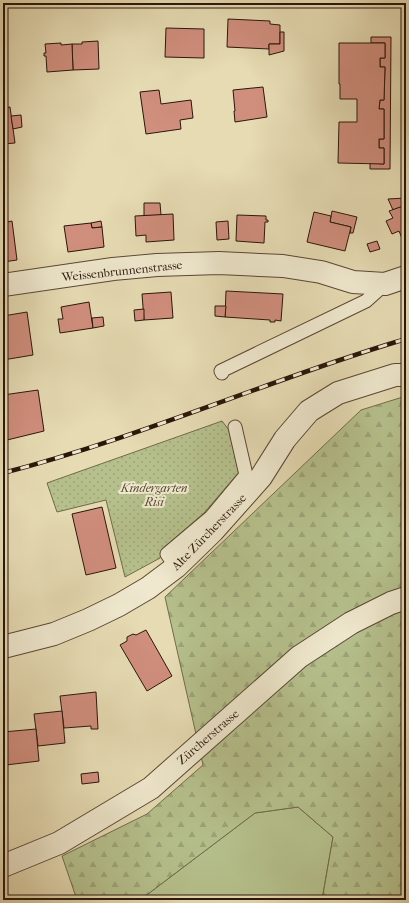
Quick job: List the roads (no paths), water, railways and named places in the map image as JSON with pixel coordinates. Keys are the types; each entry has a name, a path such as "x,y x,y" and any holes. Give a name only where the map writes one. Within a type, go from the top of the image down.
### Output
{"street":[{"name":"Weissenbrunnenstrasse","path":"3,285 150,265 219,263 283,266 321,272 353,282 385,284 406,277"},
{"name":"Alte Zürcherstrasse","path":"3,648 54,634 88,620 119,605 148,588 176,567 213,531 261,477 285,439 309,411 338,393 395,375 406,376"},
{"name":"Zürcherstrasse","path":"3,866 59,843 151,788 299,657 351,623 391,603 406,598"}],"lane":[{"path":"222,373 221,371 366,301 385,284"},
{"path":"176,567 167,554 211,517 246,475 235,427"}],"railway":[{"path":"3,473 89,448 300,374 406,339"}],"park label":[{"name":"Kindergarten Risi","path":"154,495"}]}
